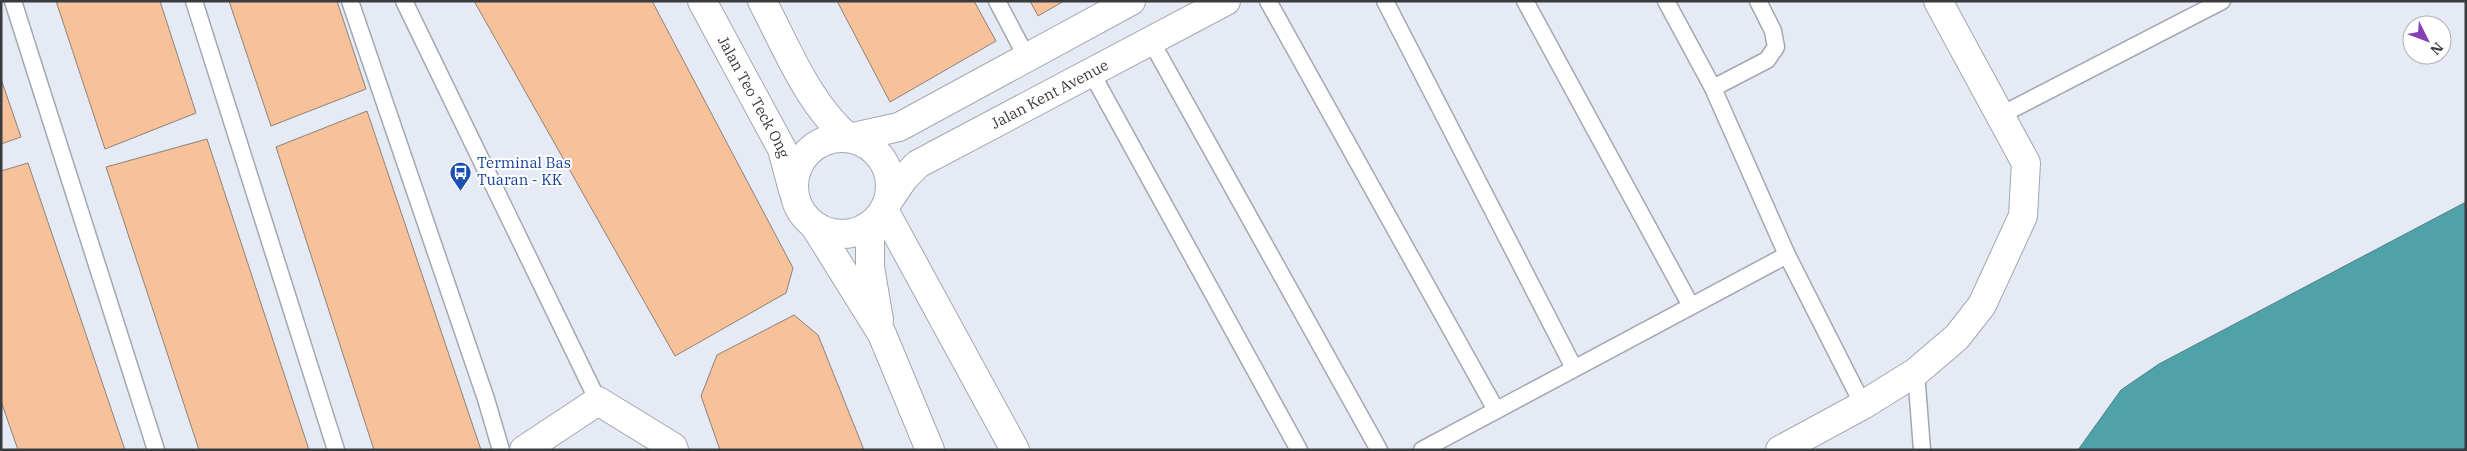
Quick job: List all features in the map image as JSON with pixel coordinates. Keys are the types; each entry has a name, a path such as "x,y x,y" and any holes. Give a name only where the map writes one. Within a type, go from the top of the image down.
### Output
{"street":[{"name":"Jalan Teo Teck Ong","path":"702,1 782,149 795,196"},
{"path":"762,1 815,100 832,123 849,138 866,145 880,157 890,179 890,191 880,213 870,267 882,334"},
{"path":"930,450 882,334 814,225 802,213 795,196 795,176 804,157 815,147 829,140 849,138 899,127 1131,1"},
{"path":"1780,450 1863,405 1916,372 1957,337 1982,305 2023,216 2026,163 1938,1"},
{"name":"Jalan Kent Avenue","path":"880,213 904,178 918,164 1151,41 1212,4"},
{"path":"814,225 826,232 841,235 856,233 880,213"},
{"path":"880,213 1014,450"},
{"path":"524,450 598,401 673,447 674,450"}],"lane":[{"path":"13,1 156,450"},
{"path":"194,1 336,450"},
{"path":"350,1 486,399 501,450"},
{"path":"404,1 598,401"},
{"path":"997,1 1027,58"},
{"path":"1268,1 1496,410"},
{"path":"1385,1 1574,368"},
{"path":"1525,1 1691,306"},
{"path":"1666,1 1713,88 1786,255 1863,405"},
{"path":"1713,88 1767,60 1776,47 1773,31 1758,1"},
{"path":"2001,115 2222,1"},
{"path":"1151,41 1379,450"},
{"path":"1091,72 1299,450"},
{"path":"1422,450 1786,255"},
{"path":"1916,372 1922,450"}],"water":[{"path":"2466,202 2466,450 2078,450 2121,390 2159,364"}],"building":[{"path":"56,1 160,1 196,113 105,149"},
{"path":"229,1 337,1 366,89 271,126"},
{"path":"474,1 652,1 793,268 786,293 675,356"},
{"path":"837,1 974,1 996,41 890,102"},
{"path":"1030,1 1064,1 1038,16"},
{"path":"1,79 21,137 1,144"},
{"path":"367,111 481,450 374,450 276,147"},
{"path":"207,139 309,450 199,450 106,167"},
{"path":"28,163 125,450 18,450 1,401 1,171"},
{"path":"794,315 818,335 864,450 720,450 701,396 717,355"}],"place":[{"name":"Terminal Bas Tuaran - KK","path":"461,191"}]}
